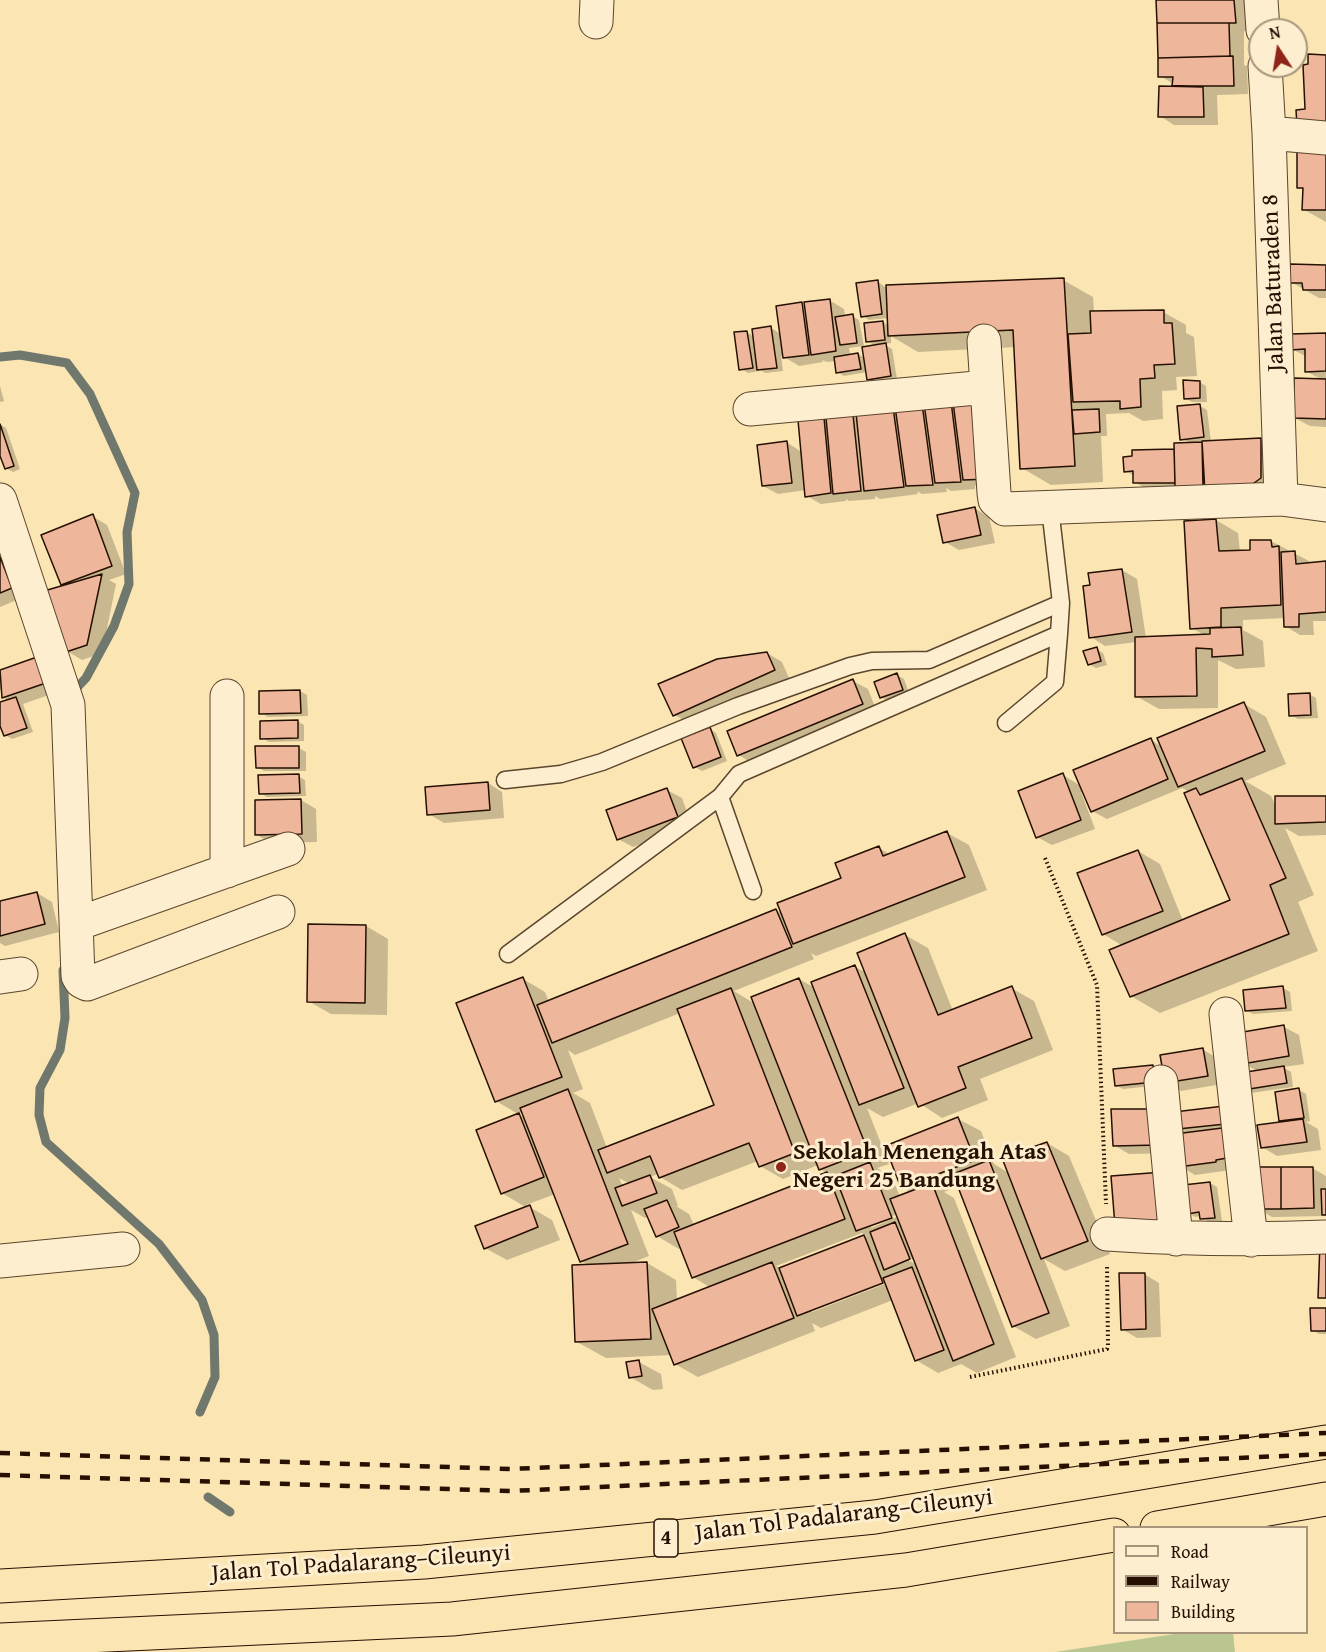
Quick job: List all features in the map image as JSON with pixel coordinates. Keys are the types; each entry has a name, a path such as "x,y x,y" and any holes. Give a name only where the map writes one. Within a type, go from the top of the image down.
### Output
{"highway":[{"name":"Jalan Tol Padalarang–Cileunyi","path":"0,1586 424,1562 875,1517 1326,1442"},
{"path":"1163,1526 1326,1499"},
{"path":"0,1640 452,1619 906,1570 1113,1535"}],"street":[{"path":"1261,0 1262,18"},
{"name":"Jalan Baturaden 8","path":"1266,78 1281,499"},
{"path":"1269,133 1326,138"},
{"path":"984,342 995,501 1005,509 1281,499 1326,505"},
{"path":"750,409 987,387"},
{"path":"0,500 65,694 78,976 81,981 87,984 278,912"},
{"path":"227,696 227,871"},
{"path":"77,924 288,849"},
{"path":"1226,1014 1251,1240"},
{"path":"1161,1082 1176,1239"},
{"path":"1107,1234 1176,1239 1251,1240 1326,1237"},
{"path":"0,1261 123,1249"}],"lane":[{"path":"1006,723 1055,682 1061,603 1050,508"},
{"path":"505,780 561,774 602,762 738,706 850,666 872,661 929,660 1061,603"},
{"path":"508,954 720,797 740,774 1059,634"},
{"path":"720,797 753,891"}],"path":[{"path":"970,1377 1107,1349 1108,1345 1107,1234 1097,985 1045,858"}],"green space":[{"path":"1175,1634 1233,1634 1235,1652 1055,1652"}],"building":[{"path":"1156,0 1234,0 1236,23 1157,23"},
{"path":"1157,23 1229,23 1230,56 1158,58"},
{"path":"1308,54 1326,55 1326,127 1297,126 1296,110 1305,109 1304,78 1308,78"},
{"path":"1233,56 1234,86 1172,86 1173,77 1158,77 1158,58"},
{"path":"1159,86 1203,87 1204,117 1158,117"},
{"path":"1297,151 1326,152 1326,210 1302,210 1303,188 1297,188"},
{"path":"1290,264 1326,265 1326,290 1303,290 1302,283 1290,283"},
{"path":"1064,278 1075,466 1020,469 1013,330 888,336 886,285"},
{"path":"878,280 882,314 861,317 856,283"},
{"path":"830,299 836,351 811,355 804,302"},
{"path":"802,302 809,355 783,358 776,306"},
{"path":"1164,310 1164,323 1172,323 1175,364 1154,365 1155,378 1140,379 1141,407 1120,409 1120,401 1073,402 1068,334 1091,333 1090,311"},
{"path":"853,314 857,343 840,345 835,317"},
{"path":"883,321 885,340 866,342 864,323"},
{"path":"771,326 777,368 757,370 752,329"},
{"path":"747,331 753,368 739,370 734,332"},
{"path":"1326,333 1326,371 1305,372 1305,349 1290,350 1291,334"},
{"path":"886,343 891,376 867,380 862,347"},
{"path":"858,353 861,369 836,373 834,357"},
{"path":"1294,378 1326,379 1326,419 1294,418"},
{"path":"1183,380 1200,381 1200,398 1184,399"},
{"path":"978,390 990,479 963,480 952,394"},
{"path":"950,393 961,482 935,483 923,396"},
{"path":"921,396 933,485 906,486 894,399"},
{"path":"892,400 904,487 864,491 855,403"},
{"path":"1200,404 1204,437 1180,440 1177,406"},
{"path":"852,405 861,491 833,494 825,407"},
{"path":"823,407 831,493 805,497 797,409"},
{"path":"1099,409 1100,432 1074,434 1072,410"},
{"path":"0,424 14,466 5,469 0,456"},
{"path":"1261,438 1261,478 1247,488 1205,492 1202,441"},
{"path":"787,441 792,483 762,486 757,445"},
{"path":"1202,442 1203,487 1175,487 1174,443"},
{"path":"1174,449 1175,483 1133,483 1133,471 1124,472 1123,457 1132,456 1132,450"},
{"path":"975,507 981,535 943,543 937,515"},
{"path":"93,514 112,566 61,585 41,535"},
{"path":"1216,519 1219,551 1250,550 1250,540 1271,540 1272,547 1279,546 1281,605 1221,608 1221,627 1190,629 1184,521"},
{"path":"1295,551 1296,564 1326,561 1326,612 1299,614 1299,627 1284,627 1281,552"},
{"path":"0,557 12,588 0,593"},
{"path":"1122,569 1132,632 1089,638 1083,586 1090,585 1088,573"},
{"path":"102,574 87,645 66,652 44,591"},
{"path":"1241,627 1243,655 1212,657 1212,649 1196,648 1197,696 1135,697 1135,637 1210,634 1210,628"},
{"path":"1097,647 1101,661 1088,665 1083,651"},
{"path":"767,652 775,670 673,716 658,684 717,659"},
{"path":"37,657 46,683 2,698 0,670"},
{"path":"897,673 903,690 880,698 874,682"},
{"path":"853,679 863,704 737,756 727,731"},
{"path":"300,690 301,713 259,714 259,691"},
{"path":"1310,693 1311,715 1289,716 1288,694"},
{"path":"16,697 27,728 4,736 0,726 0,702"},
{"path":"1244,702 1265,751 1178,787 1157,738"},
{"path":"298,720 298,738 260,739 260,721"},
{"path":"710,727 721,757 693,768 681,738"},
{"path":"1151,738 1168,779 1091,812 1073,770"},
{"path":"255,746 299,746 299,768 256,768"},
{"path":"1063,773 1081,820 1036,838 1018,791"},
{"path":"299,774 300,793 259,794 258,775"},
{"path":"1242,778 1286,878 1270,885 1289,934 1130,997 1109,950 1230,900 1184,793 1196,788 1200,795"},
{"path":"488,782 490,810 427,815 425,787"},
{"path":"667,788 678,817 617,840 606,810"},
{"path":"1275,796 1326,796 1326,822 1275,824"},
{"path":"301,799 302,834 255,835 255,800"},
{"path":"947,831 965,877 793,944 777,903 841,878 835,863 879,846 883,856"},
{"path":"1138,850 1163,911 1102,935 1077,873"},
{"path":"37,892 45,924 0,936 0,901"},
{"path":"776,909 792,947 552,1043 537,1005"},
{"path":"308,924 366,925 365,1003 307,1002"},
{"path":"905,933 938,1015 1012,986 1032,1038 958,1067 966,1088 918,1107 857,953"},
{"path":"855,965 904,1088 859,1105 811,982"},
{"path":"523,977 562,1077 495,1102 456,1003"},
{"path":"799,978 868,1151 819,1170 751,997"},
{"path":"1283,986 1286,1008 1245,1011 1243,990"},
{"path":"731,988 795,1153 759,1167 749,1143 659,1178 650,1156 607,1173 598,1150 714,1105 677,1009"},
{"path":"1284,1025 1289,1056 1242,1064 1237,1033"},
{"path":"1203,1048 1208,1076 1165,1083 1160,1055"},
{"path":"1153,1065 1155,1082 1115,1086 1113,1069"},
{"path":"1284,1066 1287,1083 1243,1090 1240,1073"},
{"path":"1299,1088 1304,1118 1279,1121 1275,1092"},
{"path":"568,1089 628,1244 580,1262 520,1108"},
{"path":"1224,1106 1226,1124 1168,1130 1166,1113"},
{"path":"1111,1109 1158,1109 1160,1145 1113,1146"},
{"path":"519,1113 544,1177 501,1194 476,1130"},
{"path":"958,1117 975,1160 901,1188 885,1146"},
{"path":"1303,1119 1307,1142 1261,1148 1257,1125"},
{"path":"1222,1128 1227,1158 1216,1160 1216,1162 1178,1167 1175,1134"},
{"path":"1047,1142 1088,1241 1041,1259 1002,1158"},
{"path":"989,1160 1049,1313 1012,1327 953,1174"},
{"path":"870,1162 892,1218 856,1231 835,1176"},
{"path":"1257,1167 1281,1167 1281,1209 1256,1209"},
{"path":"1281,1167 1313,1167 1314,1208 1281,1209"},
{"path":"827,1172 845,1219 692,1278 674,1232"},
{"path":"1163,1172 1167,1222 1115,1226 1111,1176"},
{"path":"650,1175 657,1193 622,1206 615,1188"},
{"path":"1210,1182 1215,1218 1200,1219 1199,1212 1187,1214 1183,1185"},
{"path":"932,1183 994,1344 953,1361 890,1199"},
{"path":"1321,1189 1326,1189 1326,1215 1322,1215"},
{"path":"667,1200 679,1227 656,1237 644,1209"},
{"path":"530,1205 538,1227 484,1249 475,1226"},
{"path":"895,1222 910,1259 884,1270 870,1232"},
{"path":"864,1235 883,1283 797,1316 779,1268"},
{"path":"1320,1242 1326,1242 1326,1298 1318,1298"},
{"path":"647,1262 651,1339 575,1342 572,1265"},
{"path":"772,1262 794,1318 674,1365 652,1309"},
{"path":"912,1267 944,1350 915,1361 883,1278"},
{"path":"1119,1273 1145,1273 1146,1329 1121,1330"},
{"path":"1310,1308 1326,1308 1326,1331 1311,1331"},
{"path":"639,1360 642,1376 629,1378 626,1362"}],"waterway":[{"path":"0,357 20,355 67,363 90,394 135,493 127,532 129,584 114,626 86,678 71,694"},
{"path":"63,970 65,1018 60,1050 40,1088 39,1115 46,1142 159,1244 202,1300 214,1335 215,1377 200,1412"},
{"path":"208,1497 230,1512"}],"railway":[{"path":"0,1453 511,1469 1326,1433"},
{"path":"0,1475 511,1491 1326,1454"}],"place":[{"name":"Sekolah Menengah Atas Negeri 25 Bandung","path":"781,1167"}]}
